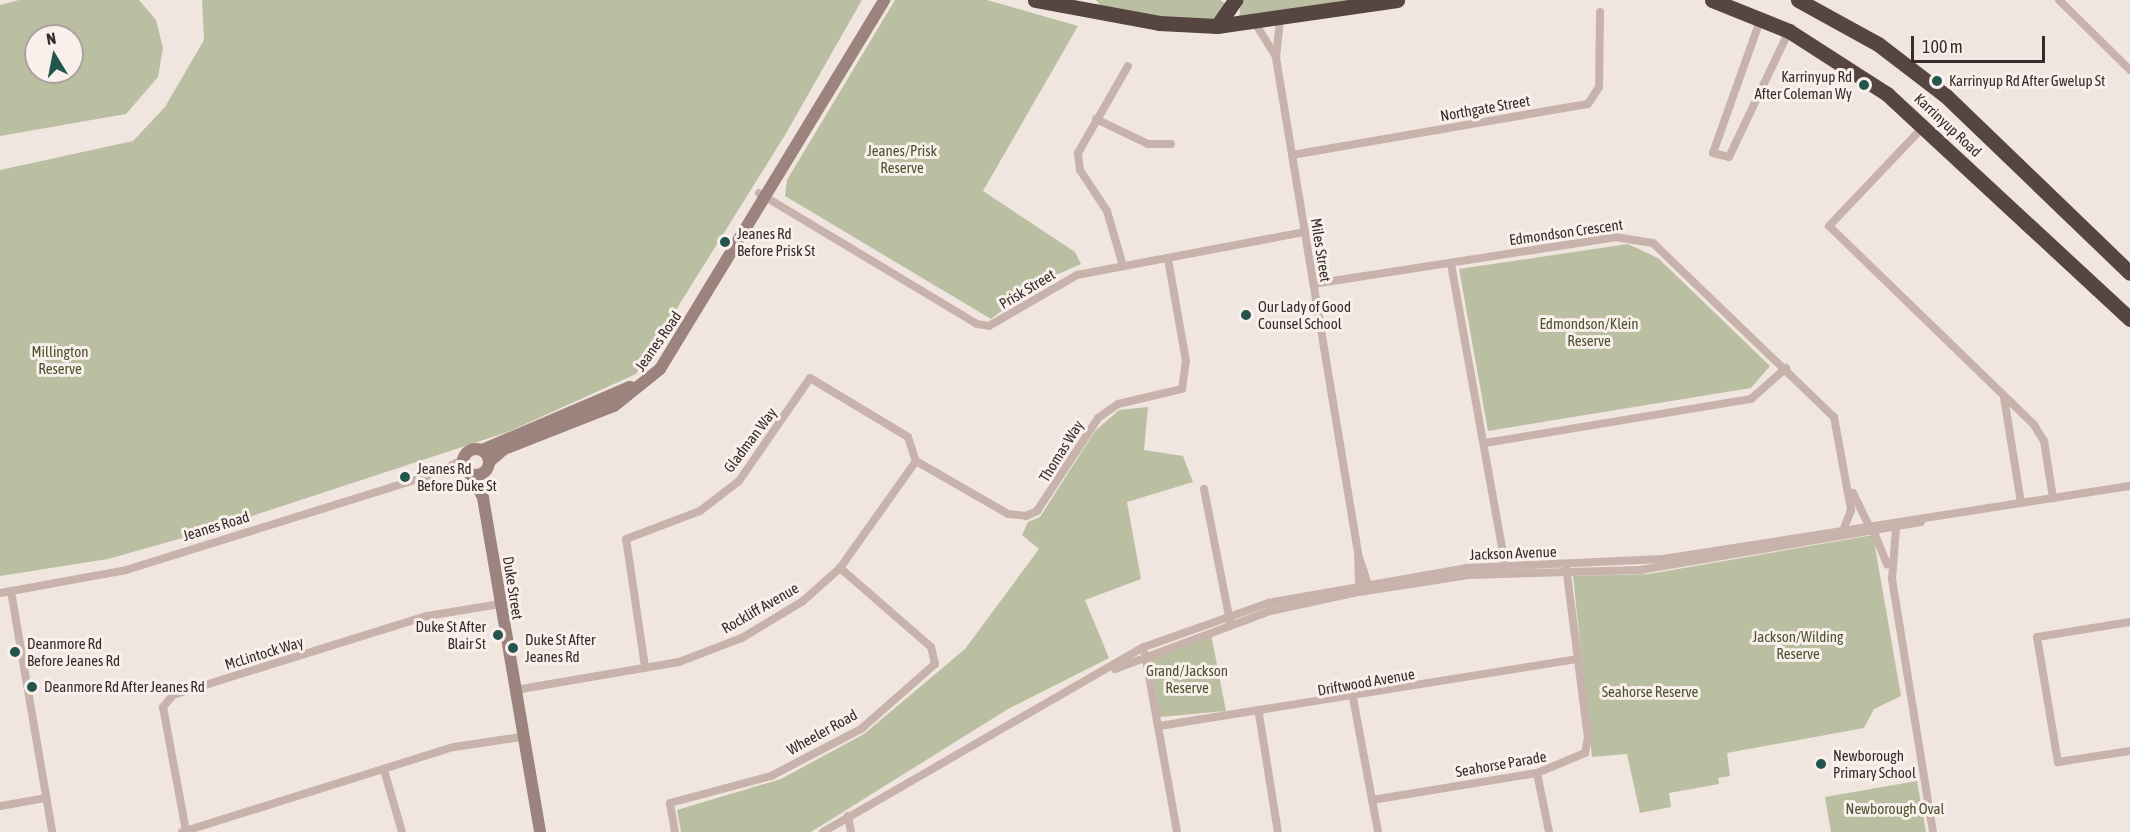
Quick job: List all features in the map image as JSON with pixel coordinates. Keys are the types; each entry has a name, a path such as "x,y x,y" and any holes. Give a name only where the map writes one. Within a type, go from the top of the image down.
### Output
{"highway":[{"path":"1035,0 1107,15 1217,26 1280,20 1397,0"},
{"path":"1090,0 1107,15"},
{"path":"1217,26 1235,0"},
{"name":"Karrinyup Road","path":"1712,0 1762,17 1790,31 1864,77 1924,126 2130,320"},
{"name":"Karrinyup Road","path":"1798,0 1878,44 1946,96 2130,273"}],"main road":[{"name":"Jeanes Road","path":"469,473 487,467 512,446 614,406 649,382 869,19 878,0"},
{"name":"Jeanes Road","path":"869,19 884,0"},
{"name":"Jeanes Road","path":"463,459 470,450 482,450 609,399 642,377 662,354 762,195"},
{"path":"482,450 487,467"},
{"path":"463,459 469,473"},
{"name":"Duke Street","path":"487,467 483,498 500,604 518,686 540,832"},
{"name":"Duke Street","path":"469,473 483,498"},
{"name":"Duke Street","path":"518,686 521,736 526,749"}],"street":[{"path":"2059,0 2130,70"},
{"name":"Northgate Street","path":"1292,155 1588,104 1599,87 1600,12"},
{"path":"1762,17 1713,153 1728,157 1790,31"},
{"name":"Miles Street","path":"1280,20 1276,58 1358,553 1359,588"},
{"name":"Miles Street","path":"1255,23 1276,58"},
{"path":"1123,266 1107,211 1080,170 1078,153 1128,66"},
{"path":"1096,119 1148,144 1171,144"},
{"path":"1924,126 1829,226 2004,397 2043,441 2053,498"},
{"name":"Prisk Street","path":"762,195 977,324 998,321 1077,275 1305,232"},
{"name":"Edmondson Crescent","path":"1313,284 1615,237 1642,238 1664,250 1834,417 1848,478 1851,517 1844,528"},
{"name":"Thomas Way","path":"916,461 1008,514 1026,516 1037,511 1098,418 1118,404 1182,389 1186,361 1168,258"},
{"path":"1451,264 1506,569"},
{"path":"1485,443 1750,399 1786,368"},
{"name":"Gladman Way","path":"645,667 626,539 700,511 739,481 810,378 908,437 916,461"},
{"path":"2004,397 2021,503"},
{"name":"Jeanes Road","path":"0,593 126,570 437,473 463,459"},
{"name":"Rockliff Avenue","path":"518,686 679,662 742,638 803,601 840,568 916,461"},
{"name":"Jeanes Road","path":"437,473 469,473"},
{"name":"Edmondson Crescent","path":"1848,478 1868,524"},
{"name":"Jackson Avenue","path":"1566,568 1651,560 1868,524 1947,515 2130,486"},
{"path":"1204,489 1229,620"},
{"name":"Jackson Avenue","path":"823,832 1144,647 1229,620 1369,586 1506,569 1640,570 1896,529 1947,515"},
{"path":"1892,579 1896,529"},
{"path":"1874,532 1892,579 1933,832"},
{"name":"Miles Street","path":"1358,553 1369,586"},
{"name":"Wheeler Road","path":"675,832 670,803 771,776 861,729 935,664 931,647 840,568"},
{"name":"Seahorse Parade","path":"1372,800 1537,773 1586,753 1566,568"},
{"path":"11,591 52,832"},
{"name":"McLintock Way","path":"184,831 163,707 173,695 427,616 500,604"},
{"name":"Jackson Avenue","path":"1095,676 1145,658 1229,620"},
{"path":"2130,622 2037,637 2058,762 2130,751"},
{"path":"1144,647 1177,832"},
{"name":"Driftwood Avenue","path":"1159,726 1259,714 1577,659"},
{"path":"1353,698 1378,832"},
{"path":"1259,714 1278,832"},
{"path":"184,831 454,747 521,736"},
{"path":"384,770 402,832"},
{"path":"1537,773 1549,832"},
{"path":"0,806 46,798"},
{"path":"848,816 851,832"}],"green space":[{"path":"19,0 139,0 156,20 163,48 158,77 126,114 0,136 0,5"},
{"name":"Millington Reserve","path":"202,0 862,0 785,135 636,374 508,432 200,533 108,559 0,576 0,170 133,141 165,107 204,40"},
{"name":"Jeanes/Prisk Reserve","path":"895,0 987,0 1078,26 983,191 1075,252 1081,264 1040,282 991,319 785,196 787,180"},
{"path":"1096,0 1220,0 1228,5 1220,20 1178,20 1101,6"},
{"path":"1241,0 1370,0 1239,20"},
{"name":"Edmondson/Klein Reserve","path":"1628,244 1658,258 1770,366 1751,388 1488,431 1459,269"},
{"path":"1148,407 1144,450 1183,456 1193,482 1127,502 1141,579 1085,600 1109,658 1008,709 811,832 681,832 677,810 781,779 864,734 965,649 1039,549 1022,535 1028,522 1040,517 1095,431 1119,410"},
{"path":"1873,535 1901,696 1874,709 1864,728 1727,753 1730,776 1718,778 1719,784 1669,793 1671,807 1640,813 1627,754 1592,757 1573,576 1649,574"},
{"name":"Grand/Jackson Reserve","path":"1211,634 1226,711 1160,717 1150,658"},
{"name":"Newborough Oval","path":"1917,781 1926,832 1831,832 1825,797"}],"place":[{"name":"Karrinyup Rd After Gwelup St","path":"1937,81"},
{"name":"Karrinyup Rd After Coleman Wy","path":"1864,85"},
{"name":"Jeanes Rd Before Prisk St","path":"725,242"},
{"name":"Our Lady of Good Counsel School","path":"1246,315"},
{"name":"Jeanes Rd Before Duke St","path":"405,477"},
{"name":"Duke St After Blair St","path":"498,635"},
{"name":"Duke St After Jeanes Rd","path":"513,648"},
{"name":"Deanmore Rd Before Jeanes Rd","path":"15,652"},
{"name":"Deanmore Rd After Jeanes Rd","path":"32,687"},
{"name":"Newborough Primary School","path":"1821,764"}],"park label":[{"name":"Jackson/Wilding Reserve","path":"1798,644"},
{"name":"Seahorse Reserve","path":"1650,692"}]}
